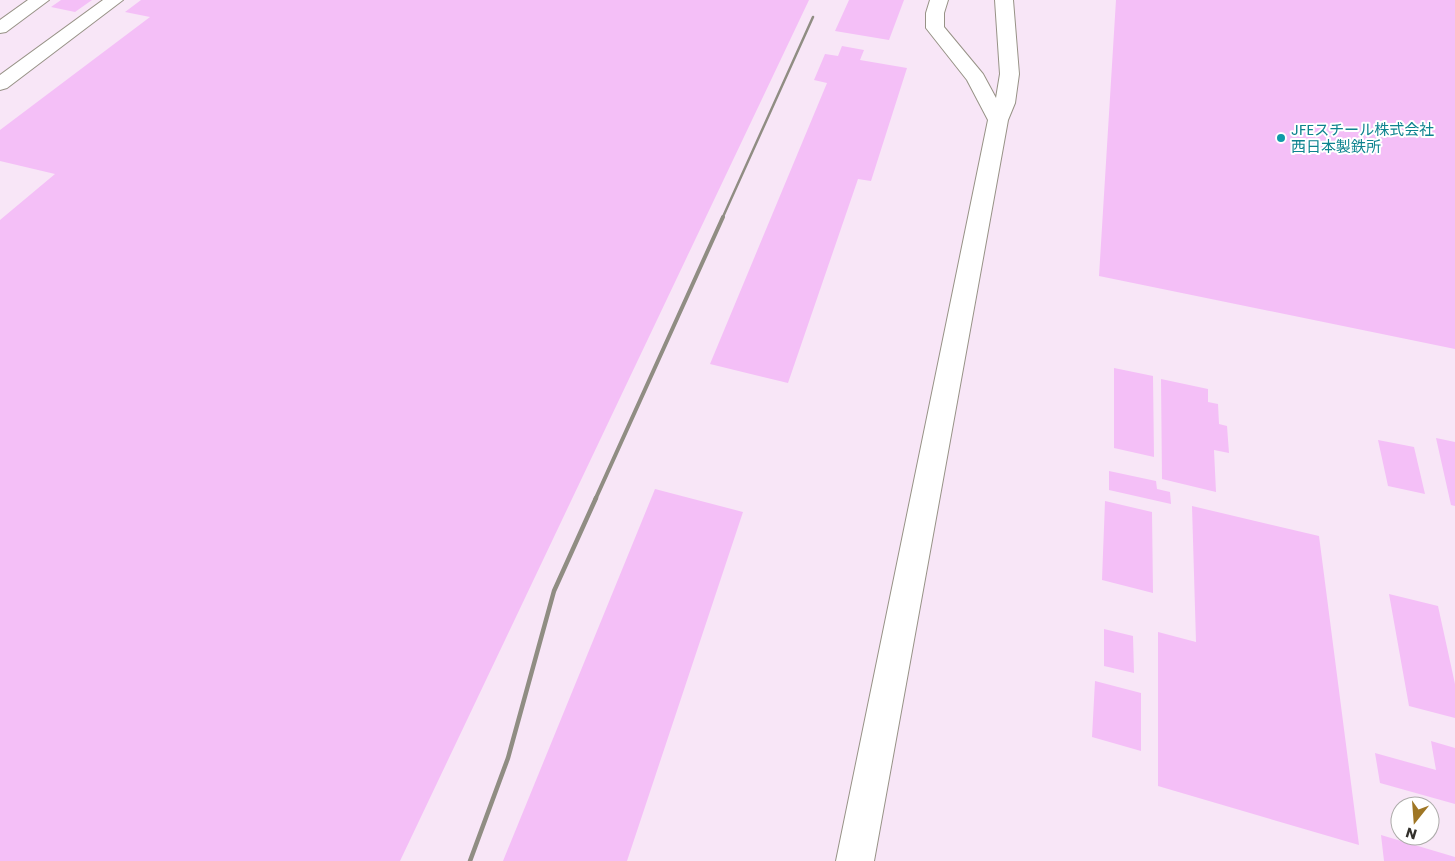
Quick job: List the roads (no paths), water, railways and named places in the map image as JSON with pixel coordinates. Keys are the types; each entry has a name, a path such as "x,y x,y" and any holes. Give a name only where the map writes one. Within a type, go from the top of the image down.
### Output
{"lane":[{"path":"0,28 40,0"},
{"path":"0,84 114,0"},
{"path":"939,0 935,13 935,28 976,78 998,120"},
{"path":"855,861 998,120 1007,103 1011,82 1004,0"}],"railway":[{"path":"722,219 813,17"},
{"path":"595,500 723,217"},
{"path":"470,861 508,758 554,591 596,498"}],"place":[{"name":"JFEスチール株式会社 西日本製鉄所","path":"1281,138"}]}
